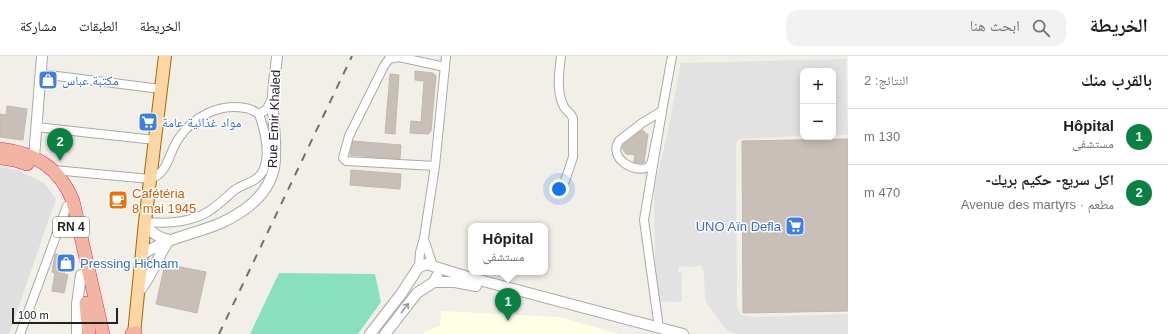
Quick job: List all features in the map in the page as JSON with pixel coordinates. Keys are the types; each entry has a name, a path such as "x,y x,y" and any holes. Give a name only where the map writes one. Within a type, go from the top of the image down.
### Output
{"highway":[{"name":"RN 4","path":"0,149 12,150 34,157 54,170 63,181 73,200 98,312 108,333"},
{"name":"RN 4","path":"0,158 15,160 33,166 46,174 60,190 66,206 94,334"},
{"name":"RN 4","path":"86,303 89,334"}],"main road":[{"path":"134,334 145,223 165,56"}],"street":[{"path":"34,157 42,56"},
{"name":"Rue Emir Khaled","path":"142,255 169,240 210,228 239,214 259,198 266,189 274,168 273,97 277,56"},
{"path":"446,56 435,166 424,238 420,252 417,279 419,282 422,284 455,282 476,286 658,331 683,334"},
{"path":"561,56 559,78 560,94 565,109 572,114 573,119 573,157 566,182"},
{"path":"662,110 619,141 616,151 625,164 638,169 649,167 652,161 662,110 672,56"},
{"path":"435,166 346,162 343,158 349,136 384,66 389,59 400,57 445,67"},
{"path":"41,74 161,89"},
{"path":"259,114 267,109 273,97"},
{"path":"54,170 150,179 162,173 179,137 199,118 213,110 222,108 246,108 259,114 264,130 266,150 264,166 258,178 251,183 236,189 201,216 165,223 145,223"},
{"path":"658,331 644,220 662,110"},
{"path":"36,127 155,140"},
{"path":"20,334 66,206"},
{"path":"138,294 169,240 152,233 145,223"},
{"path":"384,334 417,293 432,284 438,275 424,238"},
{"path":"370,334 418,269 426,264 658,331"},
{"path":"77,334 77,304 81,275"}],"shaded area":[{"path":"846,59 848,135 836,135 836,68 800,68 800,136 740,139 737,141 737,308 741,315 754,317 848,314 848,334 738,334 727,331 708,305 705,298 704,273 702,266 699,265 695,267 680,266 678,268 678,272 682,273 682,302 656,301 655,184 667,136 681,63"},
{"path":"0,167 20,171 45,184 56,199 9,334 0,334"},
{"path":"441,311 560,317 619,334 424,334 423,332 440,326"}],"green space":[{"path":"279,273 375,274 381,302 358,334 250,334"}],"building":[{"path":"415,71 433,73 436,76 431,131 428,134 410,133 411,121 421,122 424,81 415,80"},
{"path":"390,74 399,75 395,134 385,133"},
{"path":"7,106 27,109 23,140 0,137 0,114 6,115"},
{"path":"642,130 645,134 648,134 644,163 637,163 634,162 635,155 626,154 622,148 624,144"},
{"name":"UNO Aïn Defla","path":"848,139 848,311 743,313 742,141"},
{"path":"353,141 401,145 400,159 350,155"},
{"path":"351,170 401,174 400,189 350,185"},
{"path":"55,254 67,256 64,274 68,275 64,293 52,291 55,273 52,272"},
{"path":"165,264 206,272 197,313 156,304"}],"railway":[{"path":"219,334 352,56"}],"place":[{"name":"مكتبة عباس","path":"48,80"},
{"name":"مواد غذائية عامة","path":"148,122"},
{"name":"اكل سريع- حكيم بريك-","path":"60,161"},
{"name":"Cafétéria 8 mai 1945","path":"118,200"},
{"name":"UNO Aïn Defla","path":"795,226"},
{"name":"Pressing Hicham","path":"66,263"},
{"name":"Hôpital","path":"508,321"}]}
